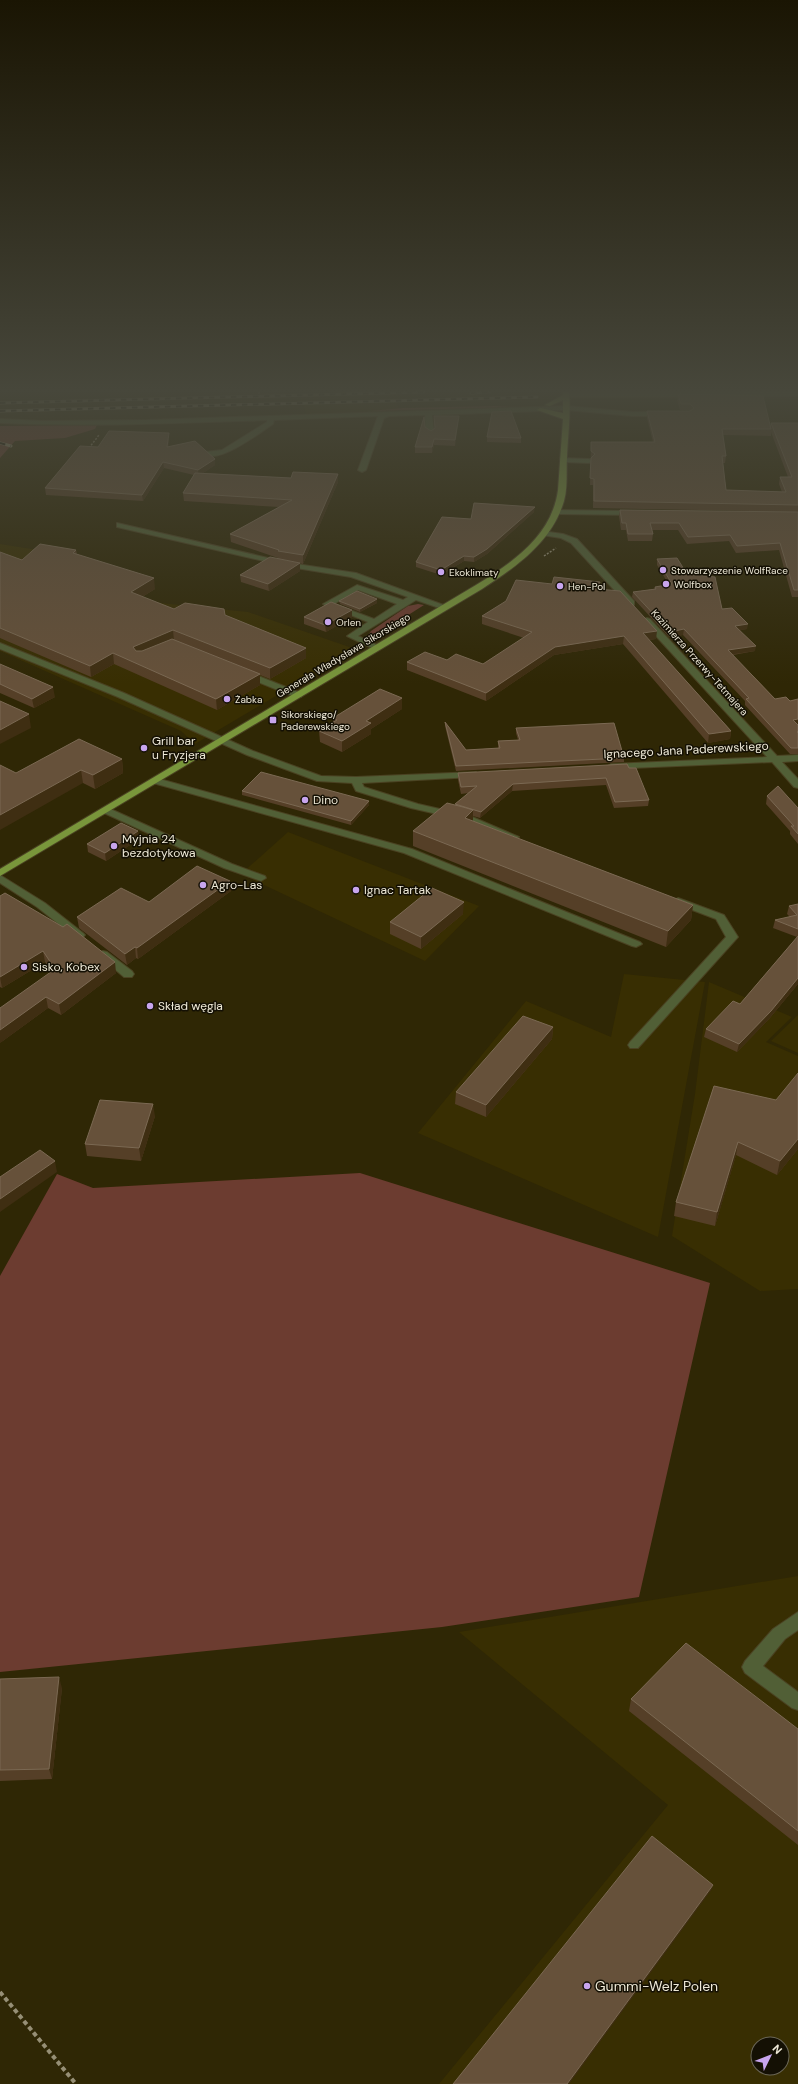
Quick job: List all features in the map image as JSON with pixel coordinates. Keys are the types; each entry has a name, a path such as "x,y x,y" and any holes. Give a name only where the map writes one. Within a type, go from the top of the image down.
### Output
{"main road":[{"name":"Generała Władysława Sikorskiego","path":"0,873 378,648 516,562 532,548 545,533 556,512 560,499 561,489"}],"street":[{"path":"556,512 643,513"},
{"path":"120,525 290,565 353,575 445,607"},
{"name":"Kazimierza Przerwy-Tetmajera","path":"545,533 574,541 798,785"},
{"path":"375,622 327,604 357,587 404,603"},
{"path":"378,648 351,636 414,596"},
{"path":"0,646 121,695 223,741 301,773 320,778 356,780 481,774"},
{"path":"236,670 298,695"},
{"name":"Ignacego Jana Paderewskiego","path":"599,768 798,758"},
{"path":"356,780 360,789 379,796 466,818 524,841"},
{"path":"156,781 408,851 636,944"},
{"path":"106,810 228,866 261,878"},
{"path":"0,878 41,905 128,974"},
{"path":"634,1045 732,937 720,917 669,897"},
{"path":"798,1620 779,1634 751,1667 798,1702"}],"path":[{"path":"0,1992 76,2084"}],"shaded area":[{"path":"0,544 38,550 141,601 248,612 355,649 195,744 181,731 0,651"},
{"path":"418,604 424,605 369,640 367,637 371,631 408,606"},
{"name":"Ignac Tartak","path":"288,832 479,906 425,961 241,874"},
{"path":"624,974 705,982 658,1237 418,1133 526,1001 611,1037"},
{"path":"709,982 792,1017 766,1042 798,1056 798,1289 760,1291 672,1236 695,1094"},
{"path":"798,1015 798,1053 771,1041"},
{"path":"360,1173 710,1283 639,1597 442,1627 0,1672 0,1276 57,1174 93,1188"},
{"path":"798,1576 798,2084 439,2084 668,1805 459,1632"}],"building":[{"path":"62,489 146,489 142,495"},
{"path":"185,489 331,489 303,555 278,551 279,550 230,534 292,500 183,493"},
{"path":"594,489 726,489 786,492 785,489 798,489 798,505 594,501"},
{"path":"474,503 535,507 487,549 474,557 464,556 441,570 416,562 442,517 471,519"},
{"path":"620,510 798,512 798,590 794,590 780,543 737,546 730,535 688,537 679,523 650,523 653,534 628,534 626,523 622,523"},
{"path":"40,544 76,550 73,553 154,578 131,592 174,609 185,603 224,609 225,615 306,648 270,668 173,630 133,647 136,651 142,651 172,639 260,674 216,699 113,653 90,666 0,628 0,552 22,560"},
{"path":"270,557 300,563 268,584 240,575"},
{"path":"677,558 687,574 715,577 722,609 732,608 748,624 735,626 756,646 728,650 775,699 786,697 790,701 798,699 798,719 793,720 798,725 798,748 791,748 746,699 749,698 684,629 670,632 633,592 656,589 655,587 672,584 657,559"},
{"path":"554,577 600,582 598,589 620,591 657,631 643,633 731,731 709,734 624,636 555,647 486,693 407,662 425,652 447,660 456,654 483,664 532,632 482,616 506,601 516,580 552,584"},
{"path":"357,591 377,599 360,609 339,601"},
{"path":"331,602 352,610 325,625 304,617"},
{"path":"0,664 53,687 32,699 0,684"},
{"path":"380,689 402,698 366,721 371,723 342,741 319,731 337,720 333,718"},
{"path":"0,701 29,714 0,730"},
{"path":"445,722 466,750 500,748 498,741 520,740 516,728 614,723 624,758 456,766"},
{"path":"79,739 122,759 93,775 81,770 0,815 0,765 16,773"},
{"path":"627,764 629,768 636,768 649,800 615,802 606,778 513,784 481,812 455,804 477,786 461,787 458,773"},
{"name":"Dino","path":"261,772 369,801 351,821 242,791"},
{"path":"778,786 798,808 798,834 791,826 794,826 767,796"},
{"path":"447,803 473,810 465,818 693,905 668,931 413,831"},
{"path":"121,823 138,831 105,853 87,844"},
{"path":"197,866 230,881 137,948 135,947 125,954 77,917 121,888 149,902"},
{"path":"432,888 464,902 421,937 390,922"},
{"path":"5,893 63,927 67,924 115,962 59,1004 46,997 0,1030 0,1008 55,969 43,951 0,977 0,896"},
{"path":"798,904 798,929 775,920 797,915 789,906"},
{"path":"798,936 798,978 771,1011 739,1044 706,1029 733,1001 740,1004"},
{"path":"523,1016 553,1027 486,1105 456,1092"},
{"path":"798,1073 798,1139 780,1161 738,1142 717,1212 676,1202 714,1086 776,1100"},
{"path":"100,1100 153,1104 139,1148 85,1144"},
{"path":"40,1150 55,1161 0,1199 0,1177"},
{"path":"686,1643 798,1729 798,1831 631,1699"},
{"path":"59,1677 49,1769 0,1770 0,1679"},
{"name":"Gummi-Welz Polen","path":"652,1836 713,1885 567,2084 453,2084"}],"place":[{"name":"Stowarzyszenie WolfRace","path":"663,570"},
{"name":"Ekoklimaty","path":"441,572"},
{"name":"Wolfbox","path":"666,584"},
{"name":"Hen-Pol","path":"560,586"},
{"name":"Orlen","path":"328,622"},
{"name":"Żabka","path":"227,699"},
{"name":"Sikorskiego/ Paderewskiego","path":"273,720"},
{"name":"Grill bar u Fryzjera","path":"144,748"},
{"name":"Dino","path":"305,800"},
{"name":"Myjnia 24 bezdotykowa","path":"114,846"},
{"name":"Agro-Las","path":"203,885"},
{"name":"Ignac Tartak","path":"356,890"},
{"name":"Sisko, Kobex","path":"24,967"},
{"name":"Skład węgla","path":"150,1006"},
{"name":"Gummi-Welz Polen","path":"587,1986"}]}
